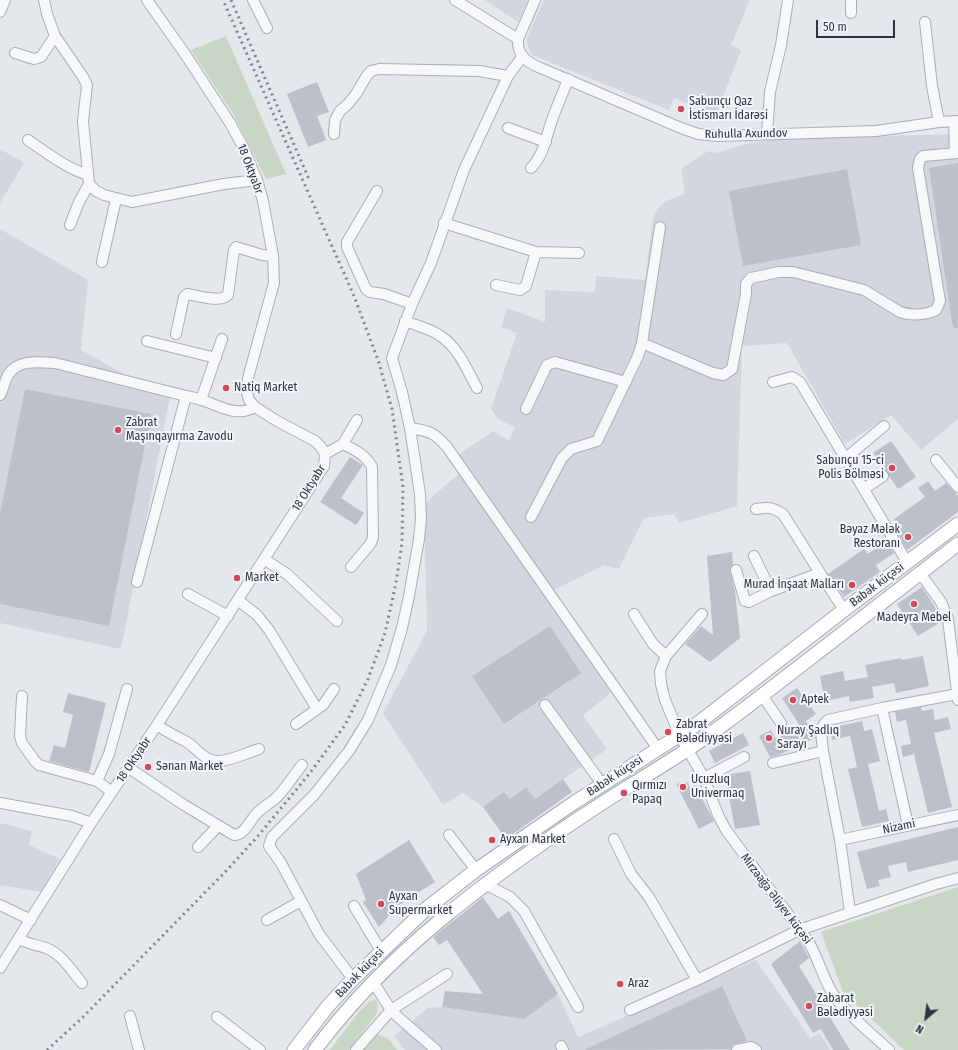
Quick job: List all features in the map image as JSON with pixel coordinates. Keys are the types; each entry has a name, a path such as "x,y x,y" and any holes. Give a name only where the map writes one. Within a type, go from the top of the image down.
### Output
{"main road":[{"name":"Babək küçəsi","path":"294,1050 328,1006 353,979 427,908 476,870 602,784 658,748 680,736 713,713 844,610 958,524"},
{"name":"Babək küçəsi","path":"316,1050 343,1015 373,982 417,940 485,884 589,811 688,749 726,723 958,544"}],"street":[{"path":"0,12 5,0"},
{"path":"44,0 47,14 55,36 87,85 83,121 89,180 70,226"},
{"name":"18 Oktyabr","path":"0,968 91,823 129,768 324,466 325,454 315,441 277,421 255,407 249,400 248,378 274,283 272,256 263,201 257,180 243,147 230,123 185,54 147,0"},
{"path":"253,0 267,28"},
{"path":"455,0 518,39"},
{"path":"353,979 319,934 281,863 269,846 272,837 314,795 349,751 368,720 391,666 409,596 421,519 420,494 410,428 402,392 392,358 405,321 431,263 466,164 508,76 522,57 517,45 518,39 535,0"},
{"path":"767,134 770,92 781,45 788,0"},
{"path":"851,0 851,13"},
{"path":"925,22 932,86 939,122"},
{"path":"15,53 34,59 41,57 55,36"},
{"name":"Ruhulla Axundov","path":"522,57 536,66 698,134 718,136 876,131 956,121"},
{"path":"334,134 335,120 340,111 356,94 371,71 379,69 479,71 508,76"},
{"path":"531,168 536,163 546,142 552,120 568,79"},
{"path":"642,343 713,373 723,375 732,369 746,294 746,284 751,278 779,272 794,272 864,290 900,312 906,314 931,312 936,310 940,301 918,163 920,158 923,156 956,153 956,121"},
{"path":"508,128 546,142"},
{"path":"28,140 89,180 96,190 104,196 132,202 224,184 257,180"},
{"path":"377,191 348,242 347,247 366,289 370,292 384,294 412,304"},
{"path":"102,262 116,199"},
{"path":"444,223 536,252 579,253"},
{"path":"531,517 562,458 571,449 597,441 638,356 642,343 660,227"},
{"path":"176,334 184,297 187,294 219,300 228,295 234,250 236,247 262,255 272,256"},
{"path":"496,285 520,290 526,286 536,252"},
{"path":"405,321 441,336 451,344 459,354 477,388"},
{"path":"201,400 222,339"},
{"path":"147,341 216,358"},
{"path":"0,395 9,374 18,365 33,361 55,363 186,396 234,412 249,411 255,407"},
{"path":"526,409 547,365 555,362 626,382"},
{"path":"774,382 792,377 800,382 908,562"},
{"path":"137,582 186,396"},
{"path":"325,454 343,444 357,420"},
{"path":"846,458 884,426"},
{"path":"410,428 429,432 437,436 447,447 658,748"},
{"path":"343,444 369,461 373,473 373,537 371,543 351,567"},
{"path":"936,460 958,487"},
{"path":"864,489 883,476"},
{"path":"756,508 770,507 783,514 844,610"},
{"path":"754,556 771,591"},
{"path":"264,558 287,574 337,621"},
{"path":"736,570 745,600 749,602 771,591 820,573"},
{"path":"850,912 840,840 823,751 821,732 824,724 828,720 882,708 958,697 948,619 941,602 920,573"},
{"path":"188,594 228,616"},
{"path":"238,600 257,615 269,630 317,709"},
{"path":"634,614 653,644 666,656 702,614"},
{"name":"Mirzəağa Əliyev küçəsi","path":"666,656 660,671 661,684 665,700 680,736 704,778 718,815 726,830 813,950 828,985 835,997 889,1050"},
{"path":"97,781 109,754 127,689"},
{"path":"296,724 323,705 334,689"},
{"path":"762,695 781,723"},
{"path":"22,696 20,736 22,743 35,762 39,765 97,781 112,792"},
{"path":"545,705 602,784"},
{"path":"882,708 908,825"},
{"path":"157,725 188,743 211,760 217,762 259,748"},
{"path":"772,763 823,751"},
{"path":"704,778 744,757"},
{"path":"129,768 234,836 243,833 250,820 276,798 302,765"},
{"path":"0,803 72,816 91,823"},
{"name":"Nizami","path":"840,840 958,815"},
{"path":"198,847 218,826"},
{"path":"449,835 476,870"},
{"path":"614,839 631,874 649,897 697,980"},
{"path":"630,1010 697,980 799,930 850,912 958,878"},
{"path":"485,884 510,897 524,911 578,1007"},
{"path":"268,920 302,901"},
{"path":"0,905 31,920"},
{"path":"354,906 381,951"},
{"path":"19,939 47,948 60,956 82,983"},
{"path":"356,1050 391,1010 447,974"},
{"path":"373,982 391,1010 436,1050"},
{"path":"130,1016 139,1050"},
{"path":"217,1016 260,1050"},
{"path":"737,1050 751,1047 756,1050"}],"shaded area":[{"path":"485,0 528,0 518,22"},
{"path":"544,0 750,0 731,45 741,50 716,115 674,98 669,110 532,55 526,40"},
{"path":"958,134 958,419 921,450 891,415 845,444 787,343 742,346 737,506 679,523 674,514 644,518 619,569 604,565 554,590 459,454 493,431 509,441 515,427 498,419 491,409 517,333 501,327 507,308 545,322 545,290 595,292 596,276 645,280 653,218 659,207 666,201 685,194 681,169 708,151 716,153 751,143 778,139"},
{"path":"0,149 24,163 0,203"},
{"path":"0,229 88,280 81,350 133,379 172,387 121,649 0,623"},
{"path":"462,471 611,693 583,715 607,749 535,799 526,787 510,799 504,792 483,807 463,793 443,805 383,713 427,631 424,504"},
{"path":"0,823 32,831 29,845 60,859 42,892 0,885"},
{"path":"756,960 810,1038 820,1033 830,1050 405,1050 394,1036 428,1008 442,1007 524,1019 558,994 578,1037"}],"green space":[{"path":"226,36 286,174 266,179 232,112 191,50"},
{"path":"958,887 958,1050 904,1050 843,992 821,932"},
{"path":"376,1000 378,1004 377,1013 349,1050 330,1050 359,1012 370,1001"},
{"path":"375,1034 388,1038 397,1050 361,1050"}],"building":[{"path":"317,82 329,112 317,116 326,140 308,147 287,94"},
{"path":"958,163 958,328 953,328 929,168"},
{"path":"847,169 861,245 743,266 729,191"},
{"path":"25,389 151,414 109,626 0,604 0,514"},
{"path":"891,441 916,477 898,489 888,472 873,453"},
{"path":"350,457 363,465 341,498 364,513 356,525 320,502"},
{"path":"928,481 935,491 946,483 958,496 958,512 907,550 897,532 901,529 894,519 925,497 918,488"},
{"path":"887,541 894,553 876,565 880,572 844,597 828,574 864,549 868,554"},
{"path":"732,552 733,565 730,568 730,571 735,591 740,638 710,662 685,644 701,626 713,635 707,556"},
{"path":"922,587 942,621 918,636 897,604"},
{"path":"550,626 581,673 504,724 472,676"},
{"path":"923,656 929,686 896,693 894,683 872,687 874,698 850,702 849,696 825,701 820,676 843,671 845,681 868,677 865,665 901,658 901,660"},
{"path":"797,688 816,714 806,721 815,738 779,755 770,757 759,736 771,730 776,739 800,726 782,698"},
{"path":"68,693 106,703 89,772 49,761 54,745 65,748 73,715 63,712"},
{"path":"921,707 922,711 933,709 935,720 948,717 951,729 934,733 952,807 928,813 914,754 903,757 901,746 911,744 906,720 897,722 895,712"},
{"path":"862,721 864,731 872,729 880,761 868,764 879,811 886,809 889,821 862,827 848,769 857,767 850,736 832,740 830,728"},
{"path":"743,733 749,745 715,763 709,751"},
{"path":"750,771 760,825 735,829 725,775"},
{"path":"563,779 572,792 506,839 483,807 504,792 510,799 526,787 535,799"},
{"path":"687,782 690,787 695,785 714,821 699,829 676,784"},
{"path":"958,827 958,860 908,872 906,862 888,866 891,877 878,880 880,886 867,889 857,852"},
{"path":"409,840 435,882 399,905 379,927 363,902 366,900 356,874"},
{"path":"483,897 498,919 509,911 558,994 524,1019 442,1007 445,991 483,994 447,940 439,945 433,937"},
{"path":"800,941 809,958 799,966 850,1050 833,1050 821,1029 813,1033 771,964"},
{"path":"722,986 747,1041 732,1045 731,1049 584,1050"}],"railway":[{"path":"47,1050 81,1019 227,870 258,836 310,773 345,725 368,679 385,633 396,583 402,543 403,487 392,409 378,360 354,296 223,0"},
{"path":"231,0 309,179"}],"place":[{"name":"Sabunçu Qaz İstismarı İdarəsi","path":"681,109"},
{"name":"Natiq Market","path":"226,388"},
{"name":"Zabrat Maşınqayırma Zavodu","path":"118,430"},
{"name":"Sabunçu 15-ci Polis Bölməsi","path":"892,468"},
{"name":"Bəyaz Mələk Restoranı","path":"908,537"},
{"name":"Market","path":"237,578"},
{"name":"Murad İnşaat Malları","path":"852,585"},
{"name":"Madeyra Mebel","path":"914,604"},
{"name":"Aptek","path":"793,700"},
{"name":"Zabrat Bәlәdiyyәsi","path":"668,732"},
{"name":"Nuray Şadlıq Sarayı","path":"769,738"},
{"name":"Sənan Market","path":"148,767"},
{"name":"Ucuzluq Univermaq","path":"683,787"},
{"name":"Qırmızı Papaq","path":"624,793"},
{"name":"Ayxan Market","path":"492,840"},
{"name":"Ayxan Supermarket","path":"381,904"},
{"name":"Araz","path":"620,984"},
{"name":"Zabarat Bələdiyyəsi","path":"809,1006"}]}
